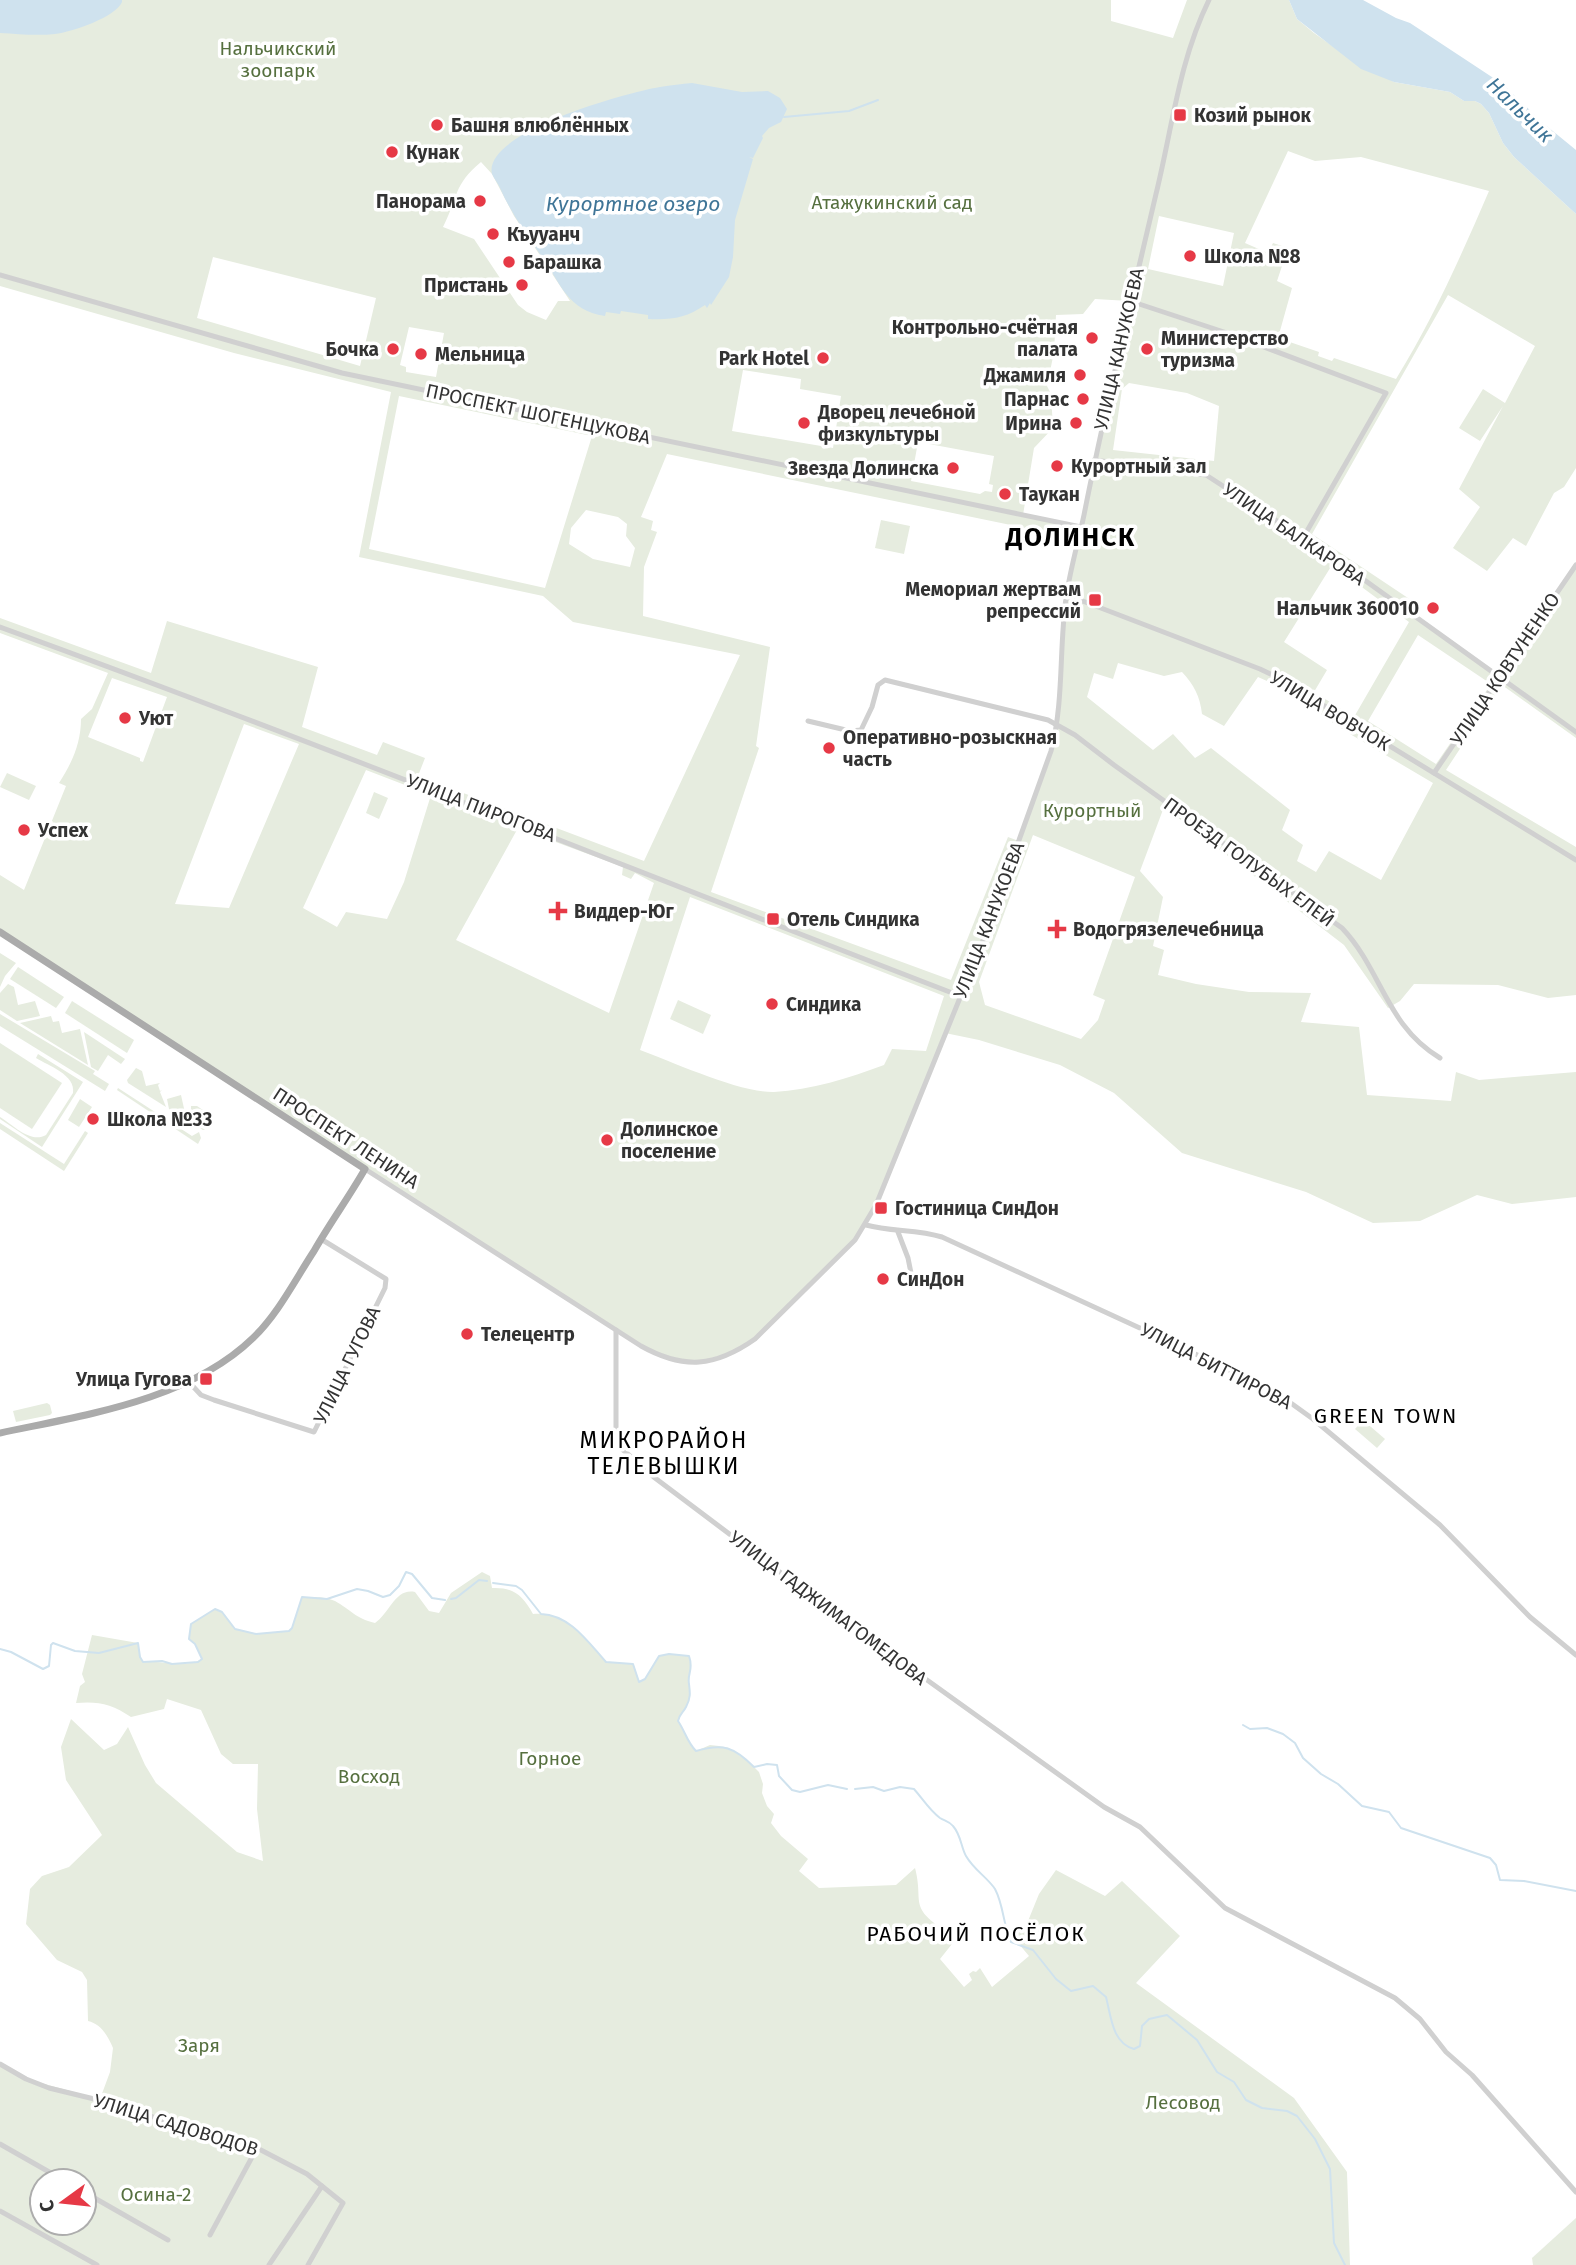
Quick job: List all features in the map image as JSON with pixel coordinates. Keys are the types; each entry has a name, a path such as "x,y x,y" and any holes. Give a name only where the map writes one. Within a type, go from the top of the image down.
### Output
{"main road":[{"name":"ПРОСПЕКТ ЛЕНИНА","path":"0,932 365,1169"},
{"path":"0,1433 120,1407 188,1381 221,1363 256,1336 293,1284 365,1169"}],"street":[{"name":"УЛИЦА КАНУКОЕВА","path":"678,1362 719,1359 755,1339 844,1251 866,1224 889,1174 960,996 1048,762 1056,726 1066,597 1094,460 1186,57 1209,0"},
{"name":"ПРОСПЕКТ ШОГЕНЦУКОВА","path":"0,275 342,373 1082,527"},
{"path":"1130,301 1239,337 1386,394 1303,538"},
{"name":"УЛИЦА БАЛКАРОВА","path":"1094,460 1206,475 1303,538 1576,732"},
{"name":"УЛИЦА КОВТУНЕНКО","path":"1434,774 1576,565"},
{"name":"УЛИЦА ВОВЧОК","path":"1066,597 1260,669 1576,860"},
{"name":"УЛИЦА ПИРОГОВА","path":"0,627 348,757 960,996"},
{"name":"ПРОЕЗД ГОЛУБЫХ ЕЛЕЙ","path":"808,721 854,732 861,730 869,715 877,685 886,680 1040,717 1075,735 1342,928 1368,965 1402,1026 1440,1058"},
{"name":"ПРОСПЕКТ ЛЕНИНА","path":"365,1169 615,1330 655,1354 678,1362"},
{"name":"УЛИЦА БИТТИРОВА","path":"866,1224 942,1237 1178,1346 1288,1401 1336,1437 1440,1525 1530,1617 1576,1655"},
{"path":"898,1231 911,1273"},
{"name":"УЛИЦА ГУГОВА","path":"188,1381 201,1395 314,1432 386,1284 386,1279 321,1239"},
{"name":"УЛИЦА ГАДЖИМАГОМЕДОВА","path":"615,1330 616,1438 622,1449 696,1511 918,1675 1104,1807 1140,1828 1230,1912 1395,1998 1420,2019 1446,2052 1472,2075 1576,2192"},
{"name":"УЛИЦА САДОВОДОВ","path":"0,2064 49,2088 123,2106 190,2130 228,2137 257,2148 307,2174 343,2203 308,2265"},
{"path":"0,2144 40,2167"},
{"path":"210,2235 257,2148"},
{"path":"269,2265 322,2186"},
{"path":"98,2200 168,2241"},
{"path":"0,2211 97,2265"}],"green space":[{"path":"0,0 1111,0 1111,21 1173,38 1187,0 1289,0 1297,19 1314,33 1394,82 1450,92 1464,101 1481,104 1514,157 1576,214 1576,468 1564,487 1554,493 1526,546 1513,538 1487,571 1453,548 1480,507 1459,489 1503,406 1480,441 1459,428 1483,389 1505,403 1535,346 1448,295 1312,534 1417,604 1417,620 1500,678 1576,565 1576,738 1502,685 1446,770 1576,847 1576,995 1548,998 1498,985 1414,984 1400,1001 1388,1008 1344,945 1164,807 1140,871 1163,897 1153,946 1164,950 1158,975 1249,992 1311,993 1301,1022 1359,1027 1367,1095 1451,1101 1456,1072 1479,1080 1576,1072 1576,1197 1512,1204 1477,1195 1420,1221 1373,1223 1306,1192 1182,1153 1114,1093 1060,1065 979,1040 945,1033 901,1144 861,1233 755,1339 738,1351 693,1363 655,1354 0,932 0,875 24,890 66,786 59,783 75,752 81,719 92,709 108,673 0,633 0,618 151,673 167,621 318,667 302,727 377,755 383,742 425,758 418,776 644,861 740,655 573,622 543,596 359,557 391,392 234,353 0,286","holes":["1288,151 1315,161 1361,157 1489,191 1434,310 1396,379 1334,358 1332,361 1318,356 1319,352 1278,338 1292,288 1277,281 1288,248 1273,243 1268,253 1245,243","481,162 492,174 514,216 570,301 558,301 546,320 518,305 474,239 443,227 461,185","1159,216 1234,233 1223,286 1148,269","213,257 376,298 360,366 197,318","1095,299 1129,301 1081,527 1023,515 1034,448 1053,428 1051,394 1047,386 1054,352 1056,315 1083,314","409,327 444,333 436,377 406,372 406,367 400,365","743,370 801,379 800,389 841,396 833,448 732,431","1129,383 1187,393 1219,406 1214,461 1113,450 1122,389","399,396 592,436 545,588 369,549","918,442 994,456 989,484 993,485 992,492 985,491 980,494 911,481","667,454 1030,529 1047,537 1078,544 1066,597 1054,740 1019,841 1008,837 951,980 711,892 759,748 756,746 770,647 643,616 644,567 657,532 651,530 653,521 641,517","586,510 618,517 627,524 626,536 635,548 630,567 593,559 569,544 571,528","1332,565 1409,622 1354,717 1314,692 1327,670 1284,642","1418,635 1491,684 1436,764 1368,721","1118,663 1164,676 1182,672 1196,691 1202,714 1224,726 1258,677 1276,685 1350,734 1433,783 1381,880 1329,851 1316,872 1297,861 1303,845 1282,830 1290,810 1211,748 1195,758 1173,734 1153,750 1087,697 1094,673 1113,679","112,678 167,697 143,762 140,758 88,737","244,724 299,744 229,908 175,904","366,770 431,795 404,882 387,919 346,912 337,927 303,908","518,828 623,867 622,875 631,879 635,873 654,883 609,1013 456,940","1033,835 1135,877 1093,995 1105,1000 1098,1020 1081,1039 985,1005 979,982","690,897 944,996 926,1051 892,1049 884,1065 844,1079 788,1091 760,1091 725,1082 640,1050"]},
{"path":"881,520 910,526 904,554 875,548"},
{"path":"7,773 36,786 29,800 0,787"},
{"path":"374,792 388,798 379,819 366,813"},
{"path":"0,953 16,963 0,987"},
{"path":"18,967 64,997 56,1008 10,979"},
{"path":"8,984 14,987 18,1005 35,1001 40,1016 17,1021 0,1010 0,993"},
{"path":"678,1000 711,1015 703,1034 670,1019"},
{"path":"72,1001 134,1040 127,1053 65,1013"},
{"path":"0,1014 95,1071 93,1074 109,1084 105,1091 0,1026"},
{"path":"51,1016 53,1022 59,1021 62,1033 80,1029 88,1065 20,1023"},
{"path":"84,1032 125,1059 121,1064 108,1055 98,1071 91,1067"},
{"path":"0,1043 62,1083 32,1129 0,1108"},
{"path":"38,1054 83,1082 42,1147 0,1119 28,1135 46,1135 73,1093 73,1087 66,1076 36,1058"},
{"path":"136,1068 142,1071 146,1086 160,1083 158,1085 166,1107 128,1083 127,1080"},
{"path":"118,1088 192,1136 199,1132 201,1138 198,1144 117,1090"},
{"path":"181,1095 185,1113 191,1113 191,1106 197,1106 213,1117 208,1128 203,1130 169,1109 167,1099"},
{"path":"80,1099 92,1107 79,1127 68,1120"},
{"path":"0,1123 64,1164 85,1131 88,1133 64,1171 0,1129"},
{"path":"47,1403 52,1413 50,1415 16,1422 13,1411"},
{"path":"1363,1420 1385,1439 1377,1448 1355,1429"},
{"path":"482,1572 490,1576 492,1588 506,1589 517,1594 533,1614 545,1614 566,1622 583,1636 606,1662 633,1664 639,1682 645,1679 659,1656 689,1656 689,1698 678,1721 693,1748 696,1751 710,1745 729,1748 759,1772 763,1784 762,1793 767,1806 774,1814 771,1823 781,1836 808,1859 799,1871 819,1888 896,1885 915,1868 921,1909 944,1930 939,1937 952,1944 940,1959 964,1987 972,1980 969,1974 980,1968 992,1987 1029,1956 1014,1938 1028,1921 1039,1894 1056,1870 1105,1896 1122,1881 1180,1936 1136,1983 1294,2098 1347,2172 1350,2265 0,2265 0,2064 26,2079 100,2099 110,2072 113,2048 104,2031 88,2021 87,1980 82,1972 57,1960 26,1924 30,1889 42,1876 69,1867 102,1835 66,1780 61,1747 71,1719 104,1750 117,1744 128,1727 156,1783 237,1852 263,1861 257,1809 258,1764 233,1764 221,1754 201,1710 167,1699 164,1709 131,1717 105,1704 76,1703 80,1686 85,1682 82,1674 92,1635 138,1643 143,1662 181,1664 202,1659 195,1644 189,1639 191,1624 215,1609 222,1612 235,1629 256,1634 289,1631 302,1597 331,1599 375,1623 398,1597 415,1592 429,1611 439,1613 451,1593"},
{"path":"1576,2218 1576,2265 1533,2265 1532,2258"}],"water":[{"path":"0,0 122,2 103,18 82,27 55,34 34,35 0,33"},
{"name":"Нальчик","path":"1289,0 1363,0 1410,23 1504,85 1576,150 1576,214 1514,157 1481,104 1464,101 1450,92 1394,82 1361,69 1297,19"},
{"name":"Курортное озеро","path":"692,83 742,92 768,91 780,98 787,109 781,122 769,128 762,136 753,158 749,157 753,159 735,220 729,277 711,305 710,303 707,308 705,305 678,317 648,319 648,315 621,311 620,314 606,312 605,316 592,313 567,295 514,215 492,174 495,158 510,143 561,117 643,90"}],"waterway":[{"path":"784,117 849,111 878,100"},
{"path":"0,1649 43,1669 49,1666 53,1643 75,1651 99,1653 138,1643 143,1662 198,1662 202,1659 195,1644 189,1639 191,1624 215,1609 222,1612 235,1629 256,1634 289,1631 302,1597 327,1599 357,1589 383,1597 390,1595 399,1586 406,1572 412,1574 432,1598 445,1600"},
{"path":"451,1599 479,1580 487,1581"},
{"path":"493,1583 516,1586 522,1590 541,1614 570,1624 606,1662 633,1664 639,1682 645,1679 659,1656 689,1656 691,1665 688,1704 678,1721 696,1751 714,1747 728,1748 754,1767 777,1765 779,1776 792,1790 800,1792 828,1785 847,1789"},
{"path":"1243,1725 1250,1729 1267,1728 1283,1734 1295,1743 1303,1758 1321,1774 1338,1784 1362,1806 1389,1812 1401,1828 1490,1858 1496,1865 1500,1880 1524,1881 1576,1891"},
{"path":"855,1789 914,1789 936,1815 951,1824 958,1833 969,1861 995,1889 1011,1942 1033,1950 1056,1979 1071,1991 1093,1986 1106,1997 1114,2028 1127,2046 1134,2049 1140,2046 1142,2026 1149,2019 1167,2015 1197,2040 1217,2072 1234,2082 1246,2100 1262,2108 1287,2111 1297,2116 1315,2139 1330,2169 1334,2243 1345,2265"}],"place":[{"name":"Козий рынок","path":"1180,115"},
{"name":"Башня влюблённых","path":"437,125"},
{"name":"Кунак","path":"392,152"},
{"name":"Панорама","path":"480,201"},
{"name":"Къууанч","path":"493,234"},
{"name":"Школа №8","path":"1190,256"},
{"name":"Барашка","path":"509,262"},
{"name":"Пристань","path":"522,285"},
{"name":"Контрольно-счётная палата","path":"1092,338"},
{"name":"Бочка","path":"393,349"},
{"name":"Министерство туризма","path":"1147,349"},
{"name":"Мельница","path":"421,354"},
{"name":"Park Hotel","path":"823,358"},
{"name":"Джамиля","path":"1080,375"},
{"name":"Парнас","path":"1083,399"},
{"name":"Дворец лечебной физкультуры","path":"804,423"},
{"name":"Ирина","path":"1076,423"},
{"name":"Курортный зал","path":"1057,466"},
{"name":"Звезда Долинска","path":"953,468"},
{"name":"Таукан","path":"1005,494"},
{"name":"Мемориал жертвам репрессий","path":"1095,600"},
{"name":"Нальчик 360010","path":"1433,608"},
{"name":"Уют","path":"125,718"},
{"name":"Оперативно-розыскная часть","path":"829,748"},
{"name":"Успех","path":"24,830"},
{"name":"Виддер-Юг","path":"558,911"},
{"name":"Отель Синдика","path":"773,919"},
{"name":"Водогрязелечебница","path":"1057,929"},
{"name":"Синдика","path":"772,1004"},
{"name":"Школа №33","path":"93,1119"},
{"name":"Долинское поселение","path":"607,1140"},
{"name":"Гостиница СинДон","path":"881,1208"},
{"name":"СинДон","path":"883,1279"},
{"name":"Телецентр","path":"467,1334"},
{"name":"Улица Гугова","path":"206,1379"}],"district":[{"name":"ДОЛИНСК","path":"1071,537"},
{"name":"GREEN TOWN","path":"1386,1416"},
{"name":"МИКРОРАЙОН ТЕЛЕВЫШКИ","path":"664,1453"},
{"name":"РАБОЧИЙ ПОСЁЛОК","path":"976,1934"}],"park label":[{"name":"Нальчикский зоопарк","path":"278,59"},
{"name":"Атажукинский сад","path":"892,202"},
{"name":"Курортный","path":"1092,810"},
{"name":"Горное","path":"550,1758"},
{"name":"Восход","path":"369,1776"},
{"name":"Заря","path":"199,2045"},
{"name":"Лесовод","path":"1183,2102"},
{"name":"Осина-2","path":"156,2194"}]}
